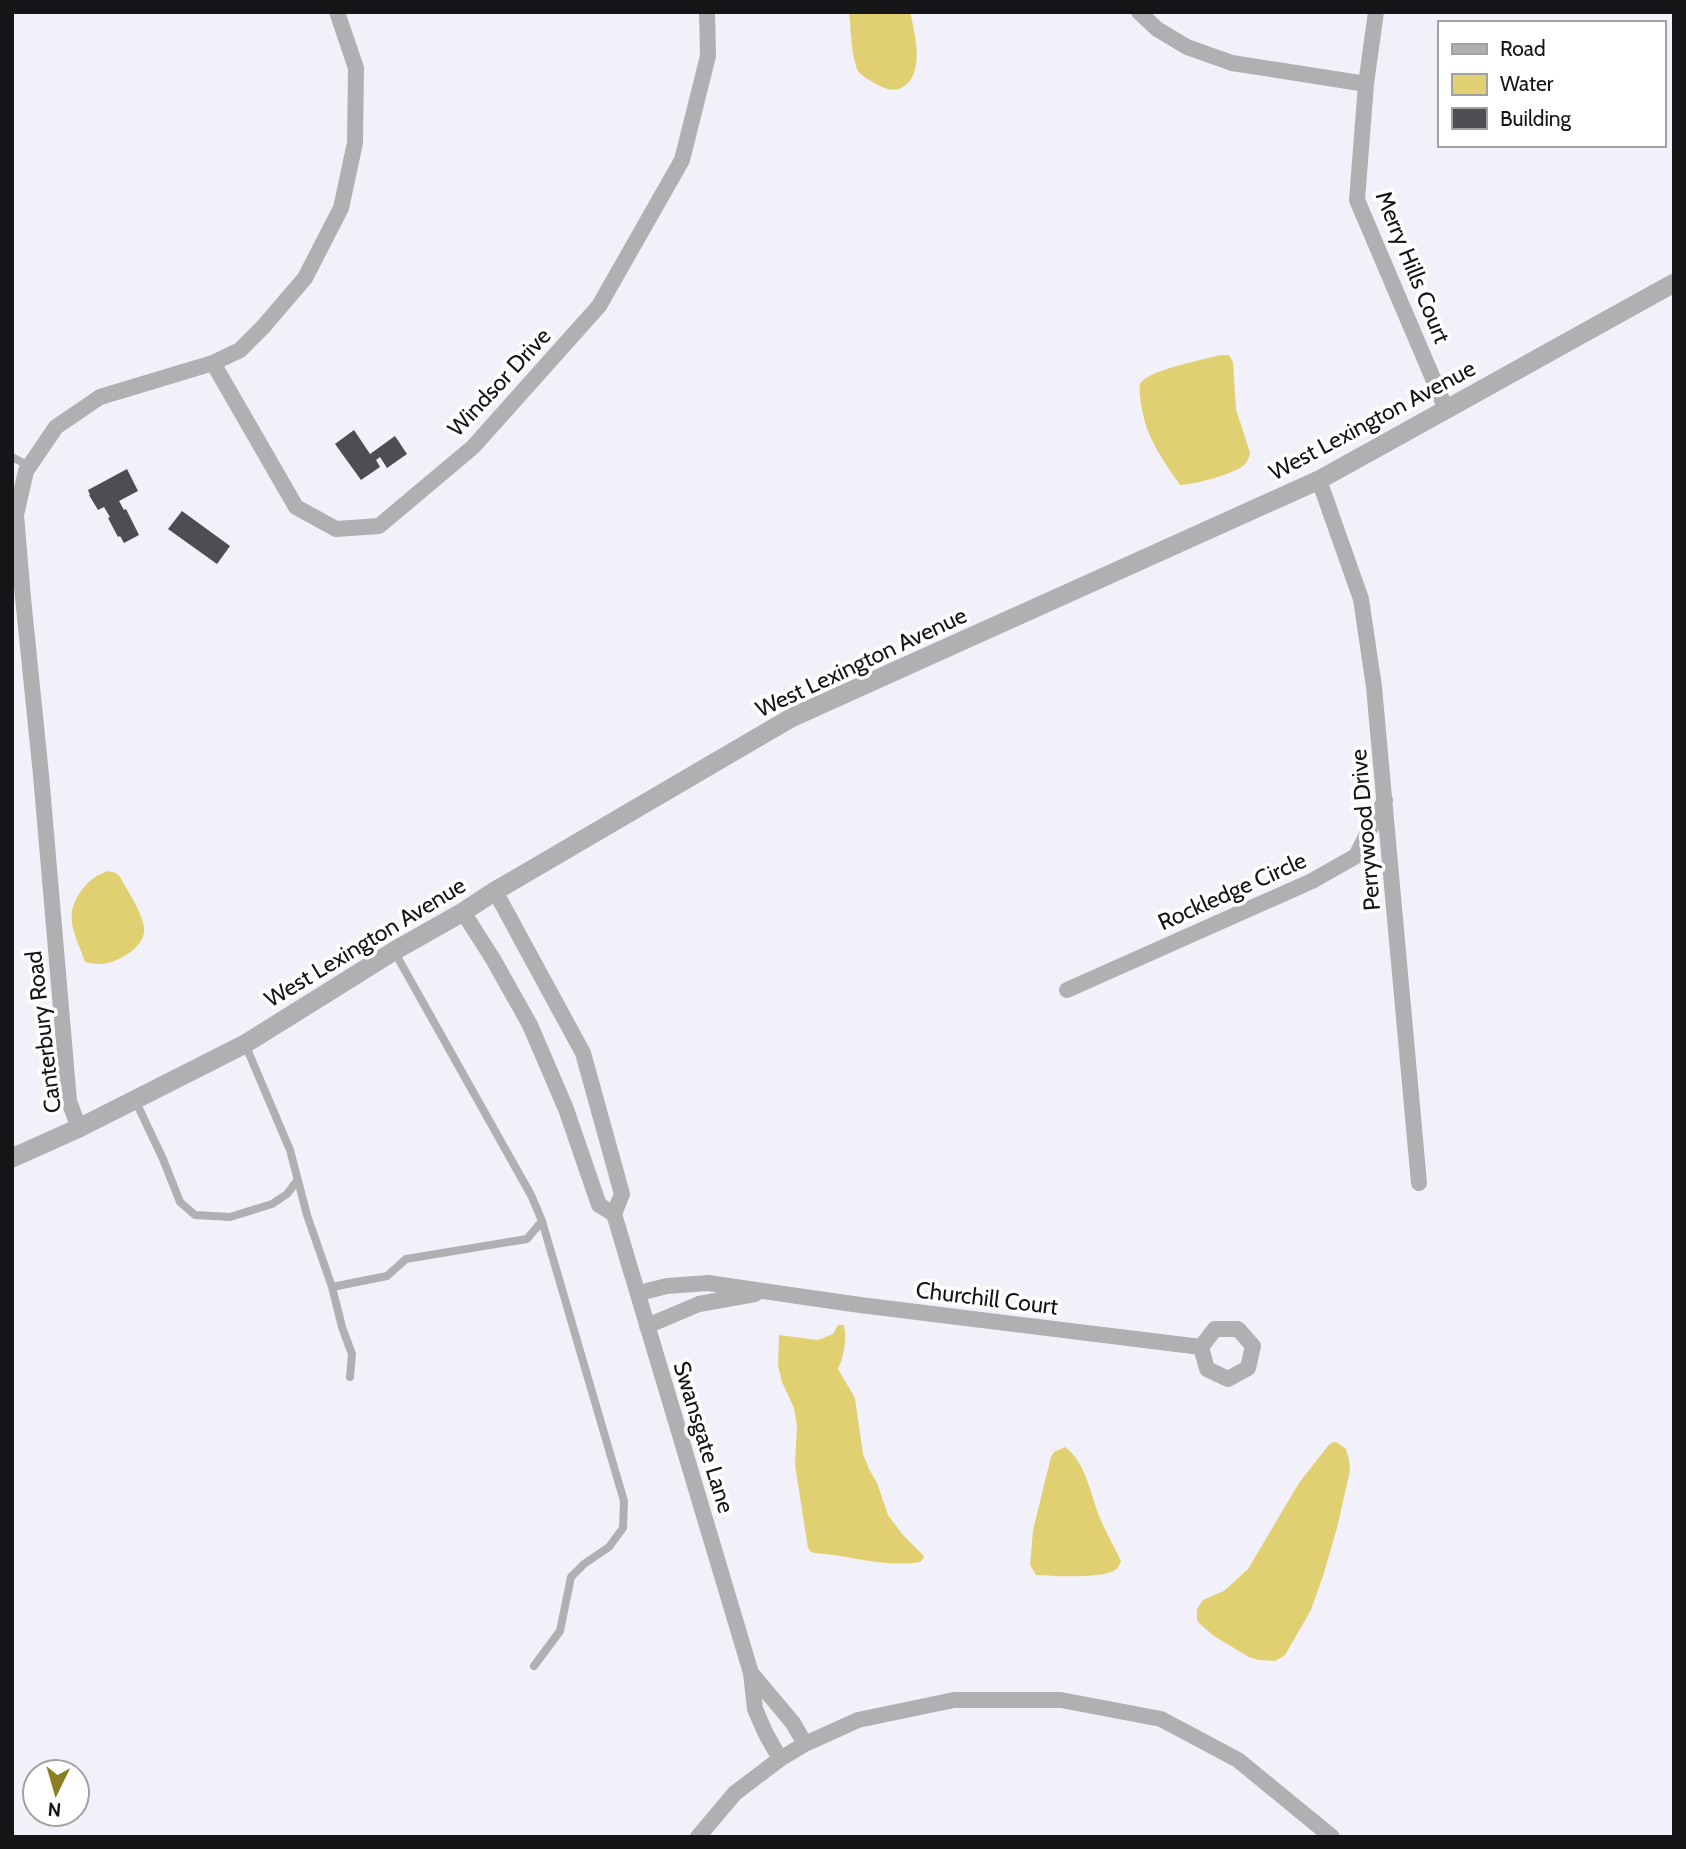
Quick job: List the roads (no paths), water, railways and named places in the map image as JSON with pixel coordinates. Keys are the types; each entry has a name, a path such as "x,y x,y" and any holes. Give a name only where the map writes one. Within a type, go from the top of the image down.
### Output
{"street":[{"name":"Canterbury Road","path":"79,1128 69,1101 19,556 16,515 26,471 56,427 100,397 213,363 240,350 305,278 341,208 355,143 356,68 337,12"},
{"name":"Windsor Drive","path":"213,363 296,507 336,529 379,526 473,447 599,306 682,160 708,56 707,12"},
{"path":"1139,12 1157,29 1187,47 1232,63 1366,84"},
{"name":"Merry Hills Court","path":"1376,12 1366,84 1357,200 1446,409"},
{"name":"West Lexington Avenue","path":"12,1158 79,1128 245,1044 394,951 792,718 1319,480 1674,283"},
{"name":"Perrywood Drive","path":"1319,480 1361,599 1374,687 1419,1183"},
{"name":"Rockledge Circle","path":"1067,990 1312,881 1356,856 1385,800"},
{"name":"Swansgate Lane","path":"495,891 583,1053 622,1194 614,1214 751,1673 755,1709 780,1759"},
{"name":"Swansgate Lane","path":"463,912 530,1025 566,1109 599,1205 614,1214"},
{"name":"Churchill Court","path":"639,1293 667,1286 708,1283 1201,1348"},
{"name":"Churchill Court","path":"647,1326 699,1304 768,1292"},
{"name":"Swansgate Lane","path":"751,1673 793,1723 804,1744"},
{"path":"698,1837 735,1793 780,1759 804,1744 858,1720 954,1700 1061,1700 1161,1719 1238,1760 1332,1837"}],"lane":[{"path":"12,457 29,466"},
{"path":"394,951 531,1195 542,1221 624,1501 624,1528 609,1547 584,1564 571,1577 560,1631 534,1666"},
{"path":"245,1044 290,1150 307,1215 352,1354 350,1377"},
{"path":"134,1100 163,1159 180,1202 195,1215 230,1217 272,1204 287,1194 297,1181"},
{"path":"332,1287 387,1276 406,1259 527,1239 542,1221"}],"water":[{"path":"849,12 910,12 917,53 914,74 909,82 898,89 888,89 859,72 853,54"},
{"path":"1220,355 1229,355 1233,362 1236,409 1249,457 1241,467 1225,475 1180,485 1159,454 1149,433 1142,410 1140,385 1142,381 1157,373"},
{"path":"108,871 120,877 137,908 144,934 138,946 120,959 99,964 85,962 73,928 74,903 85,886"},
{"path":"838,1325 844,1325 845,1336 838,1369 855,1398 863,1454 888,1515 923,1555 924,1558 920,1562 880,1562 814,1553 808,1548 795,1465 797,1426 794,1408 782,1382 778,1365 779,1335 818,1340 833,1334"},
{"path":"1336,1442 1346,1449 1350,1471 1337,1528 1311,1610 1285,1655 1275,1661 1249,1657 1214,1636 1200,1624 1197,1620 1197,1609 1203,1600 1224,1591 1248,1569 1299,1483 1327,1447"},
{"path":"1065,1447 1083,1470 1099,1516 1121,1561 1117,1568 1109,1573 1077,1576 1036,1575 1030,1565 1033,1530 1051,1457 1054,1452"}]}
